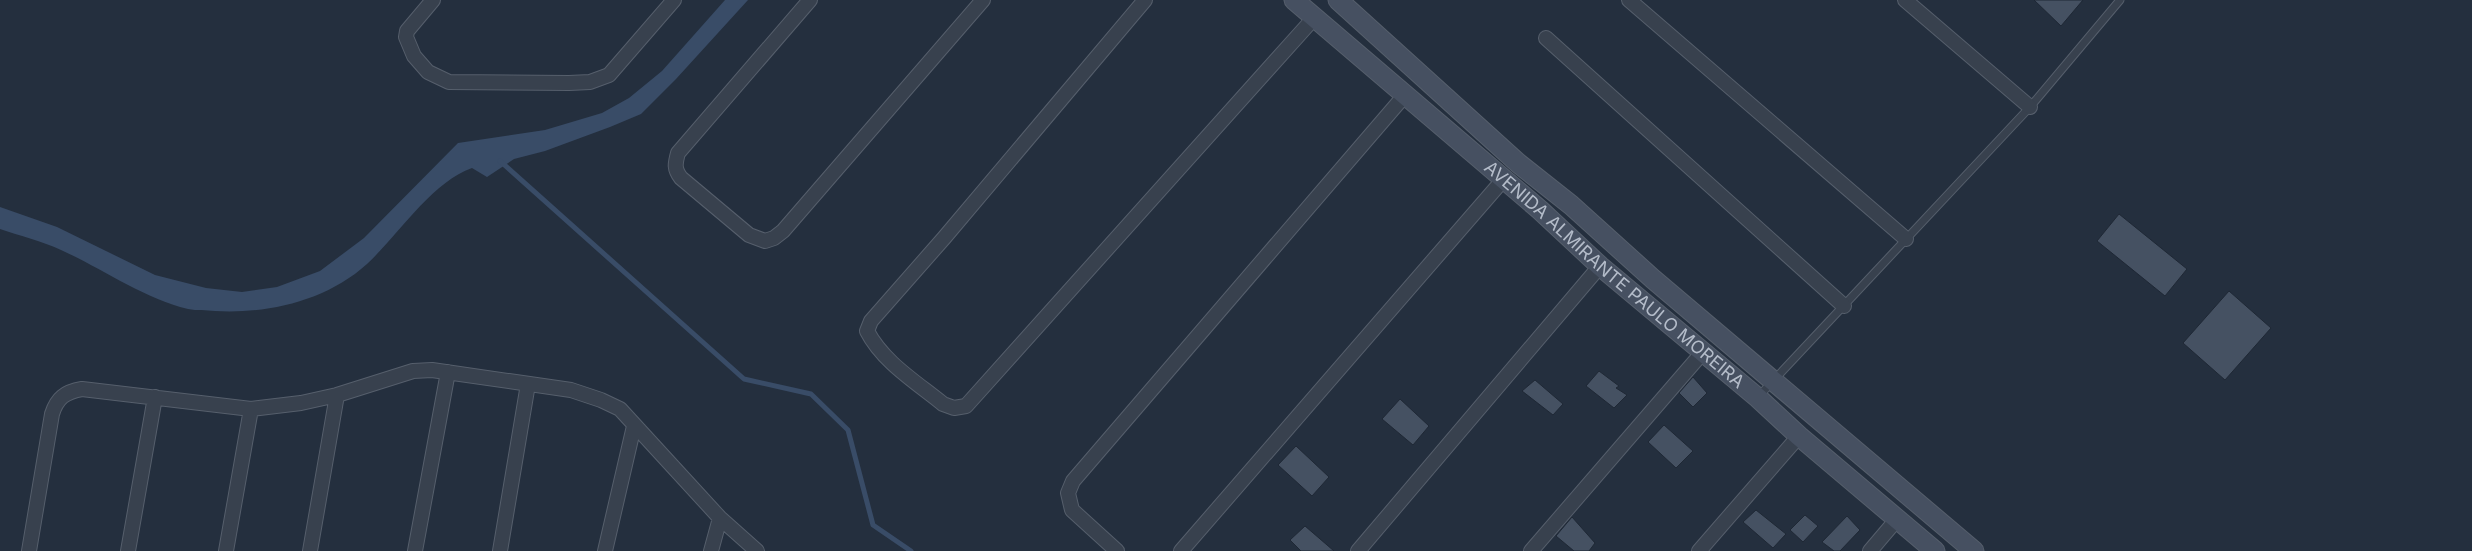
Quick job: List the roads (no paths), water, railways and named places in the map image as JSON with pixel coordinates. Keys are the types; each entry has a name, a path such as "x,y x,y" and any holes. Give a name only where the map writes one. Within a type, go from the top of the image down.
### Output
{"main road":[{"name":"AVENIDA ALMIRANTE PAULO MOREIRA","path":"1294,0 1406,95 1600,266 1758,398 1799,436 1935,551"},
{"name":"AVENIDA ALMIRANTE PAULO MOREIRA","path":"1338,0 1518,163 1570,205 1654,280 1974,551"}],"street":[{"path":"433,0 407,30 406,37 414,56 428,72 449,82 569,83 590,82 609,75 674,0"},
{"path":"810,0 678,153 675,163 676,171 682,178 749,235 764,241 774,238 783,231 983,0"},
{"path":"1145,0 944,238 871,321 867,331 886,358 943,404 954,408 966,406 1314,18"},
{"path":"1629,0 1906,239"},
{"path":"1905,0 2030,107"},
{"path":"1546,38 1844,306"},
{"path":"1117,551 1072,510 1068,493 1073,481 1406,95"},
{"path":"1181,551 1503,180"},
{"path":"1358,551 1600,266"},
{"path":"1531,551 1703,352"},
{"path":"29,551 55,402 63,395 82,389 251,409 301,403 337,395 413,371 448,372 571,390 601,400 620,409 720,518 757,551"},
{"path":"415,551 448,372"},
{"path":"500,551 528,384"},
{"path":"310,551 337,395"},
{"path":"128,551 155,397"},
{"path":"226,551 251,409"},
{"path":"605,551 634,426"},
{"path":"1699,551 1799,436"},
{"path":"711,551 720,518"},
{"path":"1870,551 1898,518"}],"lane":[{"path":"1758,398 2030,107 2120,0"}],"water":[{"path":"725,0 748,0 676,79 641,114 545,151 514,159 487,177 472,168 457,175 429,197 367,264 351,277 315,296 276,307 255,310 188,309 139,291 54,247 0,229 0,207 57,227 155,275 206,288 242,292 277,287 320,271 364,238 458,143 545,130 602,113 629,98 662,71"}],"waterway":[{"path":"500,161 744,379 811,394 848,430 873,525 911,551"}]}
